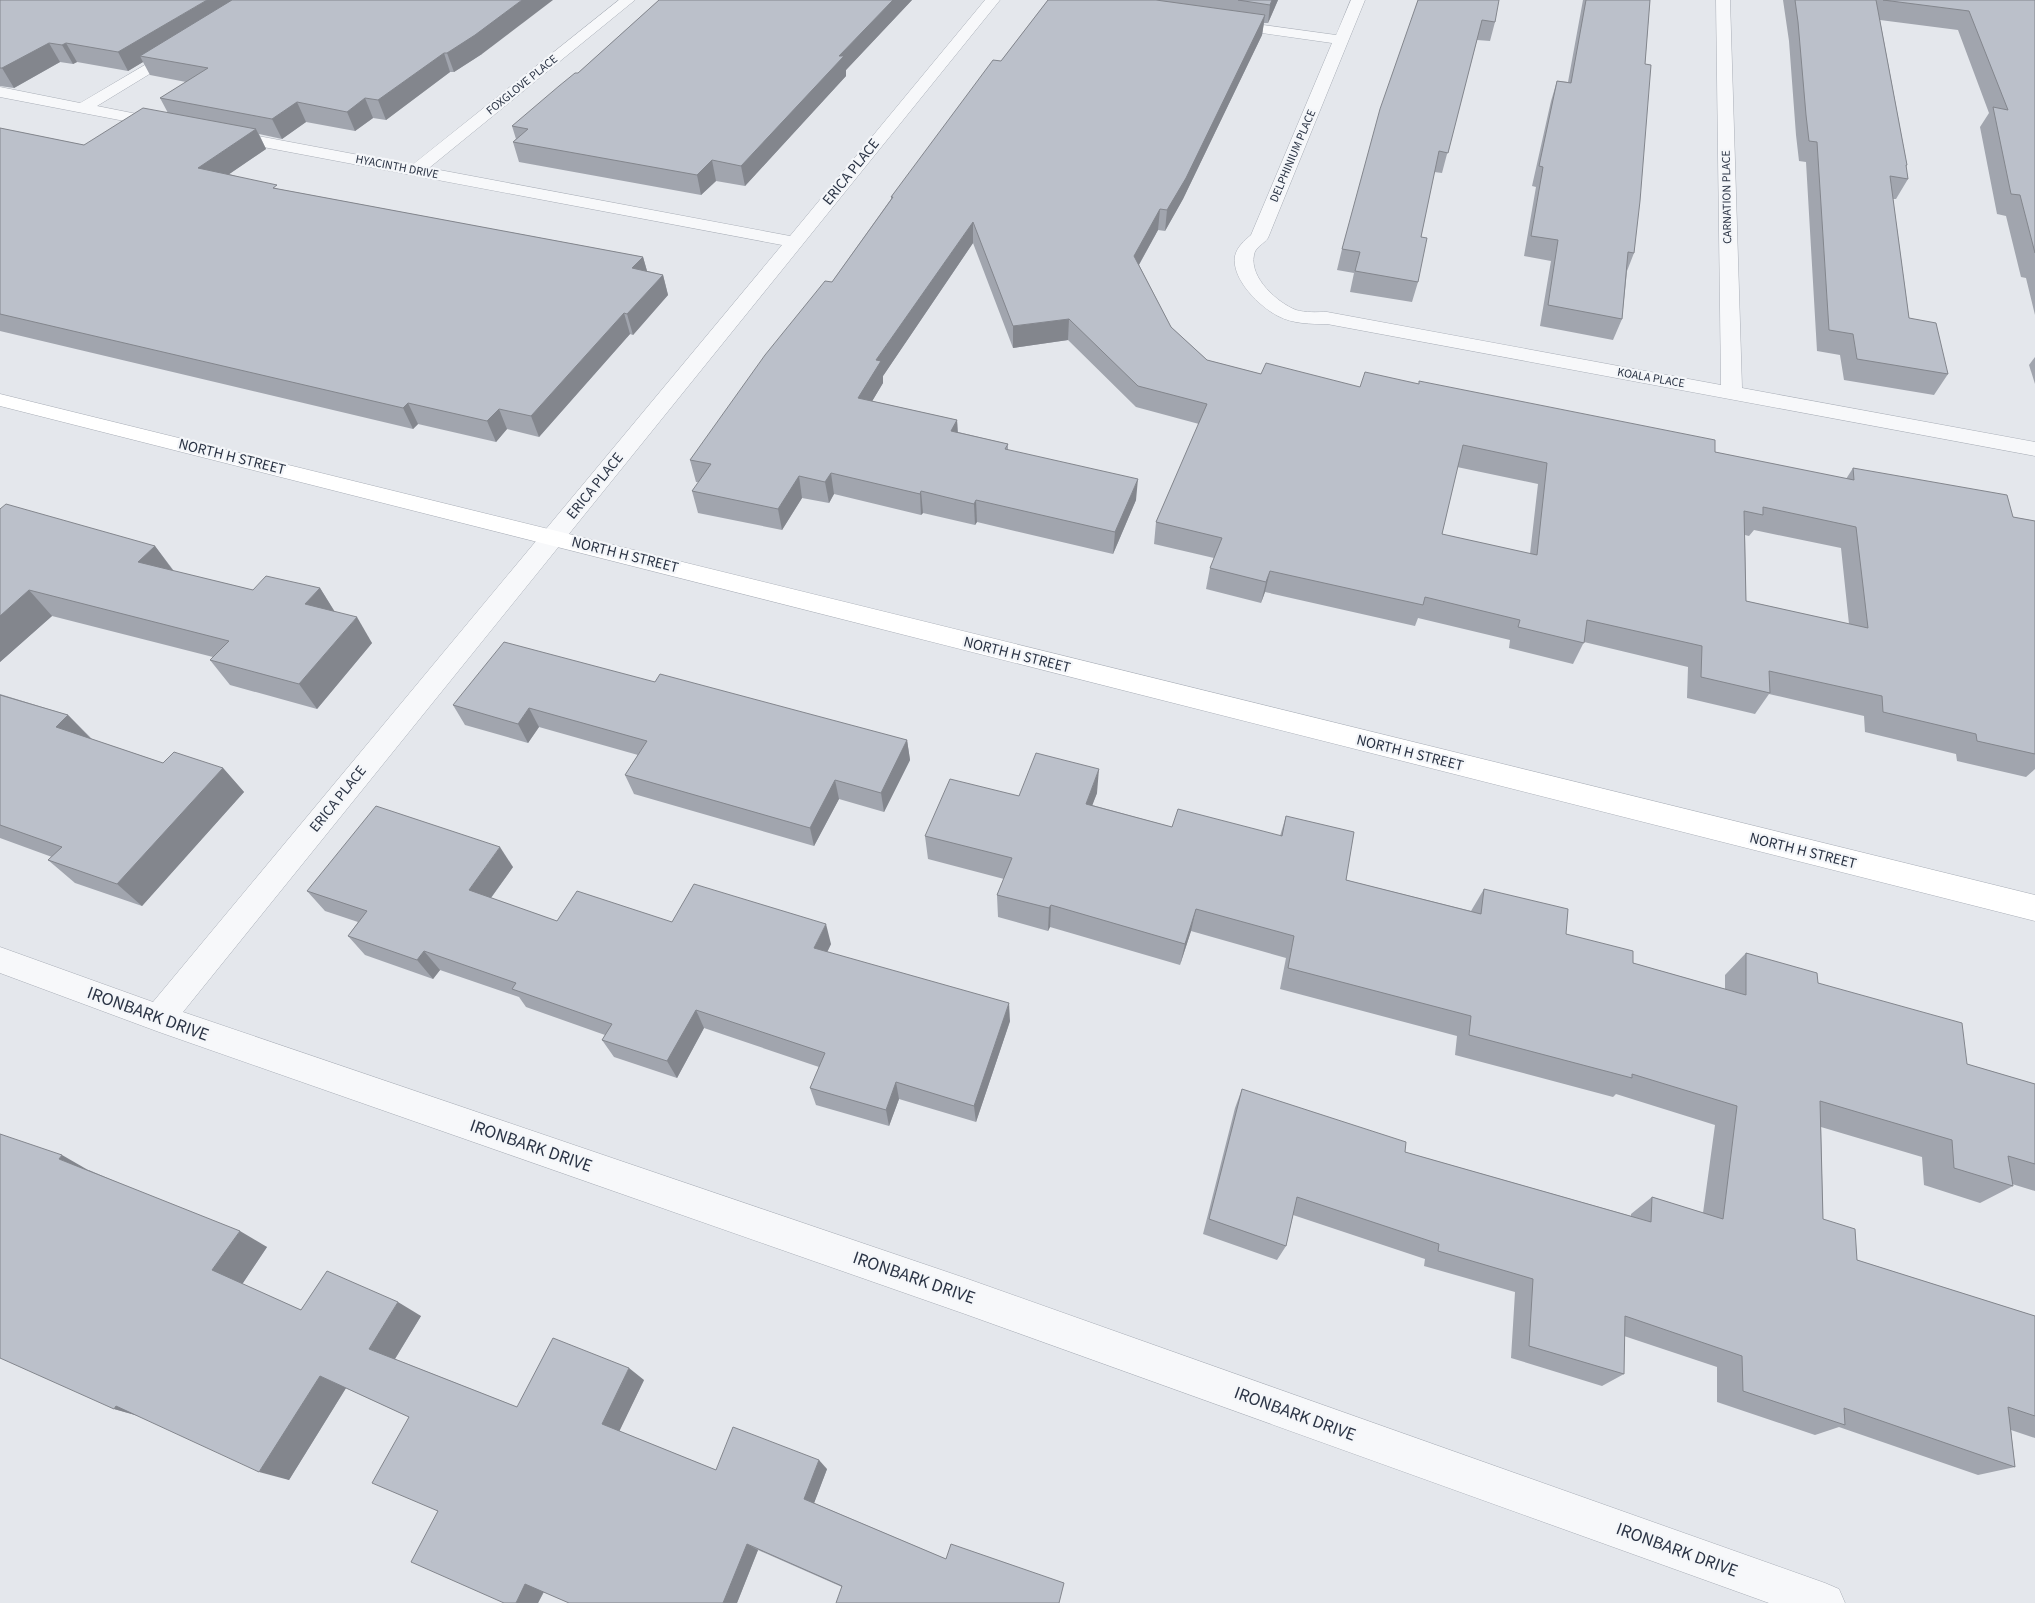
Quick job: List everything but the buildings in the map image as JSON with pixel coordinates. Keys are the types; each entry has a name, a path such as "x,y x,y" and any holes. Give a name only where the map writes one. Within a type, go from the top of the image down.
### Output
{"street":[{"name":"FOXGLOVE PLACE","path":"415,171 628,0"},
{"name":"ERICA PLACE","path":"159,1018 994,0"},
{"name":"DELPHINIUM PLACE","path":"1271,302 1261,295 1250,281 1244,268 1244,254 1251,242 1259,238 1358,0"},
{"name":"CARNATION PLACE","path":"1723,0 1732,393"},
{"path":"1215,22 1342,40"},
{"path":"82,108 193,41"},
{"path":"0,92 180,127"},
{"name":"HYACINTH DRIVE","path":"209,132 794,242"},
{"name":"KOALA PLACE","path":"1271,302 1284,311 1299,317 1327,318 2035,449"},
{"name":"NORTH H STREET","path":"0,400 553,536 1160,691 2035,908"},
{"name":"IRONBARK DRIVE","path":"0,960 159,1018 965,1296 1825,1603"}]}
